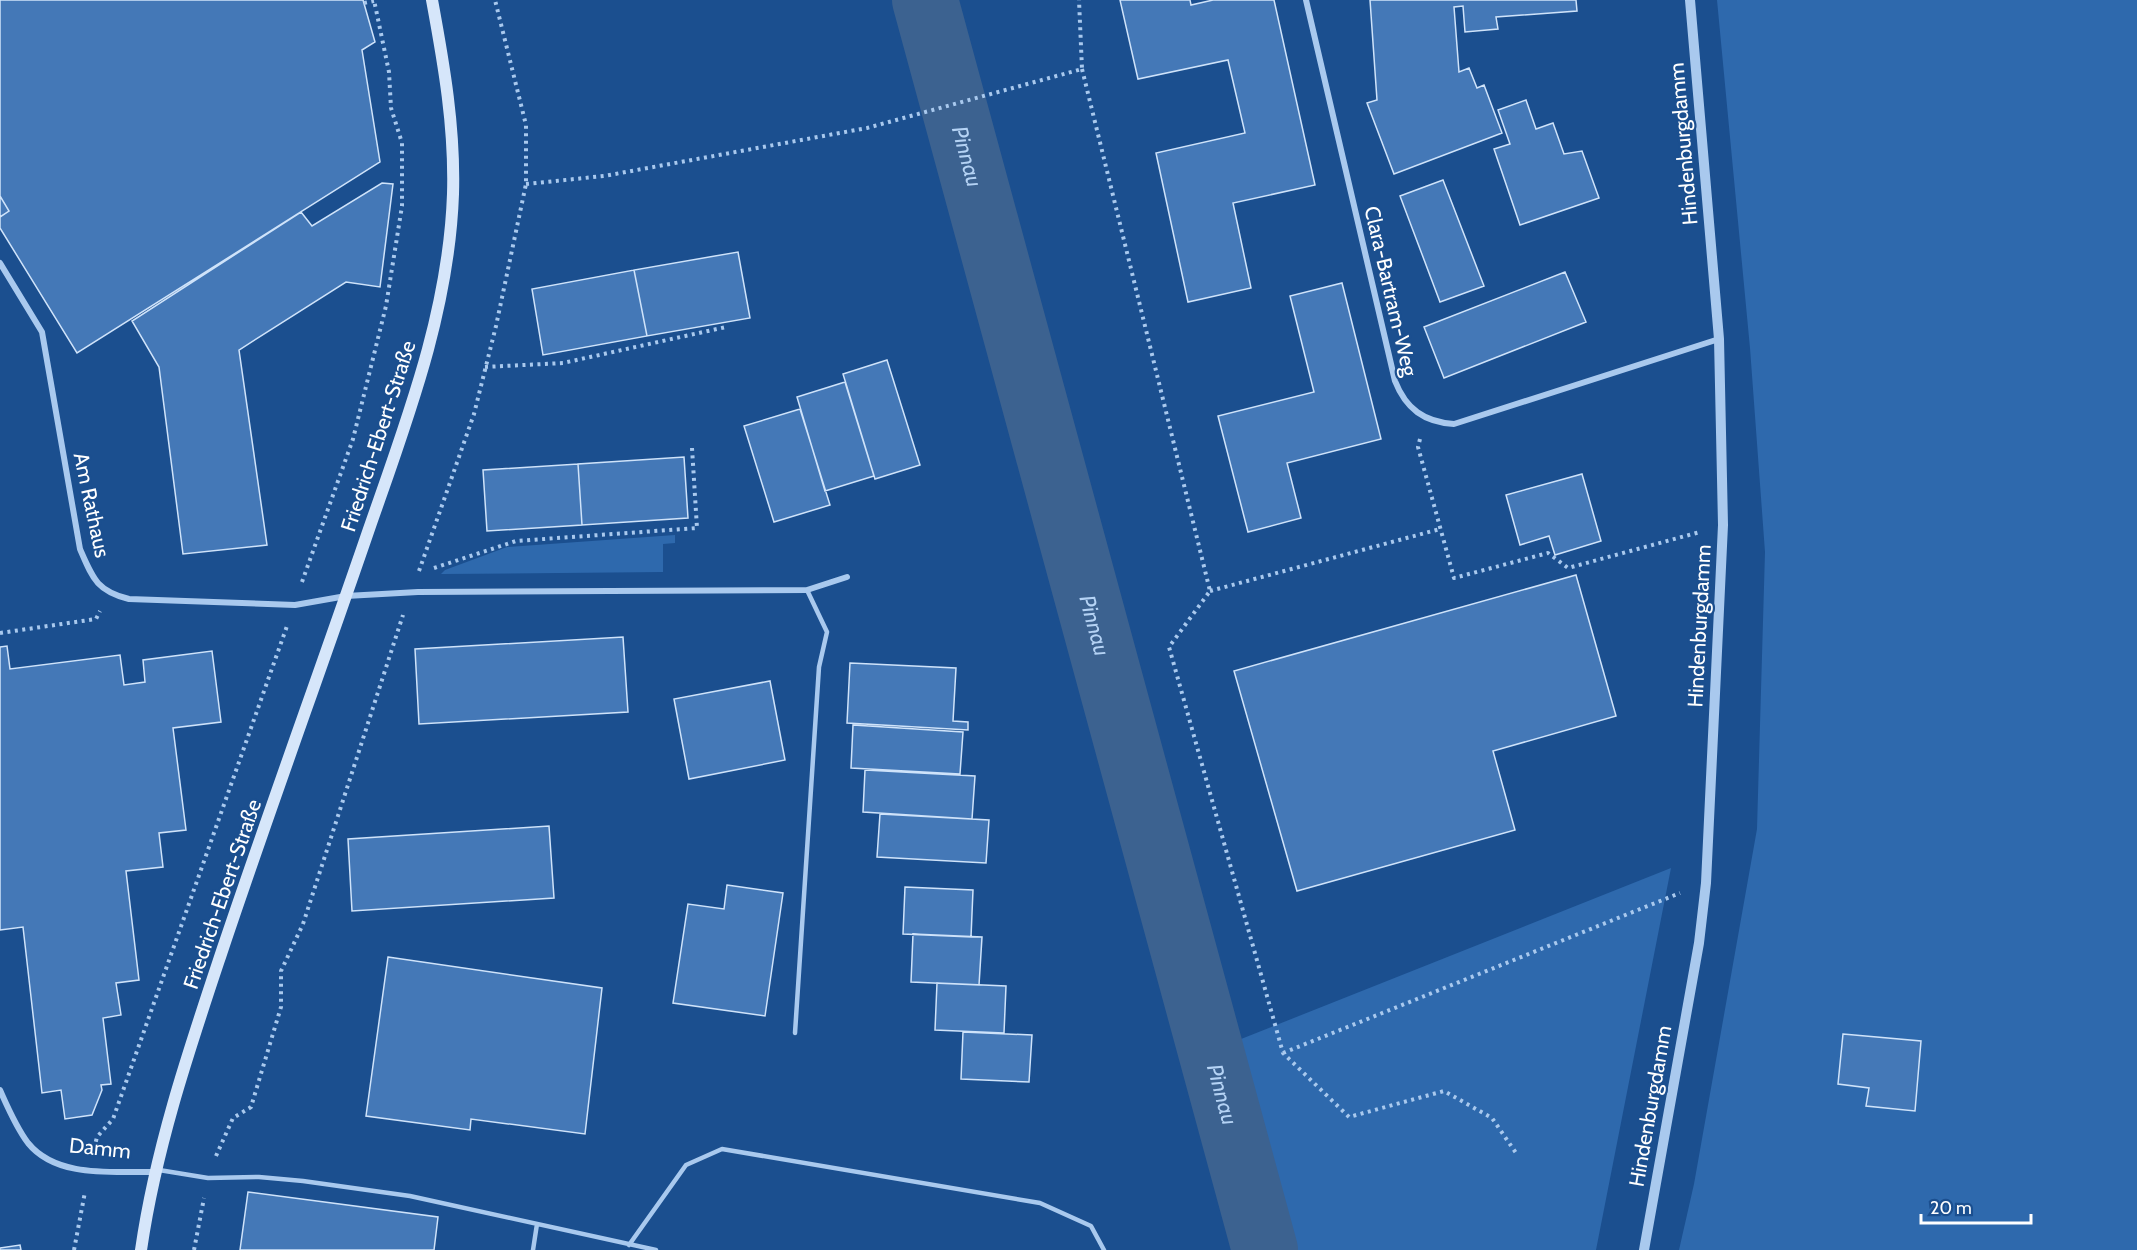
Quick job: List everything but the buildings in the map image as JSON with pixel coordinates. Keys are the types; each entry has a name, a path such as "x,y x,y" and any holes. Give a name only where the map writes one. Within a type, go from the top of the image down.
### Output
{"main road":[{"name":"Friedrich-Ebert-Straße","path":"156,1171 192,1039 423,376 449,242 453,196 453,140 446,74 432,0"},
{"name":"Damm","path":"141,1250 156,1171"}],"street":[{"name":"Clara-Bartram-Weg","path":"1306,0 1395,381 1406,403 1425,418"},
{"name":"Hindenburgdamm","path":"1644,1250 1697,954 1706,883 1723,525 1719,339 1690,0"},
{"name":"Am Rathaus","path":"0,263 42,332 80,549 92,578 107,593"},
{"path":"1425,418 1454,424 1719,339"},
{"path":"107,593 129,599 295,605 346,596 410,593 807,590 847,577"},
{"name":"Damm","path":"0,1090 29,1144 59,1164 88,1170 156,1171"}],"lane":[{"path":"795,1033 819,667 827,633 807,590"},
{"path":"629,1245 686,1165 722,1149 1040,1203 1091,1226 1104,1250"},
{"path":"156,1171 208,1178 259,1177 303,1181 400,1194 656,1250"},
{"path":"533,1250 537,1224"}],"path":[{"path":"74,1250 88,1170 97,1137 113,1119 353,439 386,306 402,206 402,143 391,108 389,72 374,0 364,3"},
{"path":"495,0 526,124 526,184 474,414 418,572 516,541 697,528 692,448"},
{"path":"1079,0 1082,69 1210,591"},
{"path":"526,184 604,176 867,128 1082,69"},
{"path":"485,367 563,363 695,336 726,327"},
{"path":"1425,418 1418,447 1454,578 1548,553 1568,568 1723,525"},
{"path":"1440,529 1210,591 1169,647 1283,1053 1349,1117 1444,1091 1492,1118 1516,1153"},
{"path":"0,633 96,619 107,593"},
{"path":"194,1250 208,1178 233,1118 251,1107 281,1007 281,970 303,924 410,593"},
{"path":"1283,1053 1706,883"}],"shaded area":[{"path":"1717,0 2137,0 2137,1250 1679,1250 1694,1184 1757,829 1765,552 1750,348"},
{"path":"675,535 675,543 663,544 663,572 441,574 445,570 507,547"},
{"path":"1671,868 1596,1250 1280,1250 1231,1043"}],"waterway":[{"name":"Pinnau","path":"925,0 1265,1250"}]}
